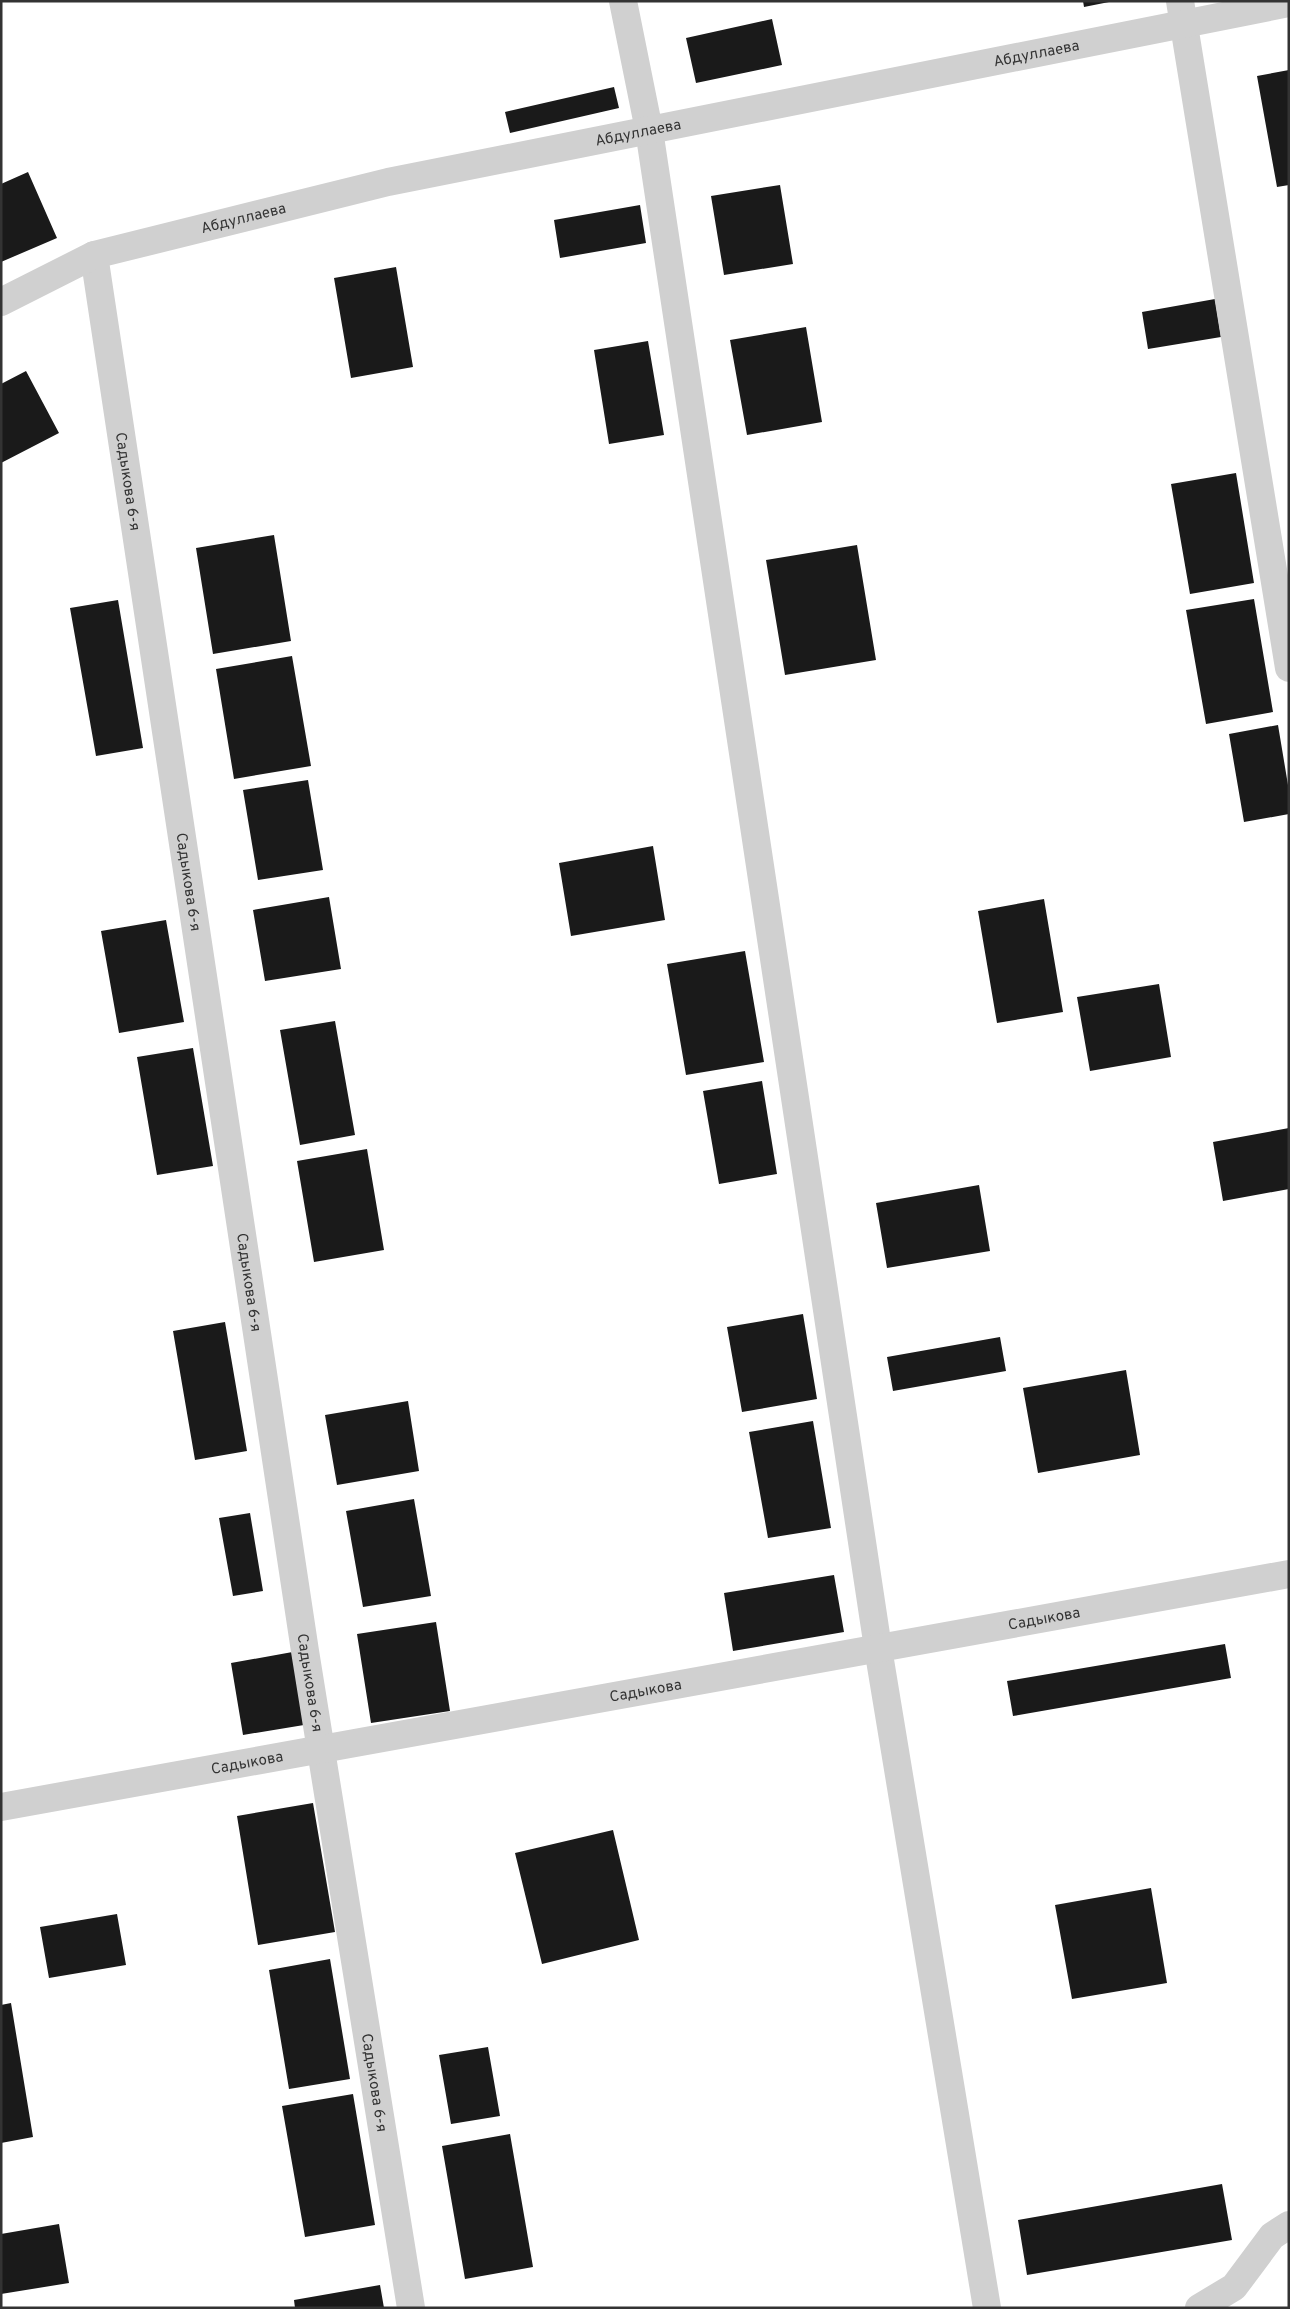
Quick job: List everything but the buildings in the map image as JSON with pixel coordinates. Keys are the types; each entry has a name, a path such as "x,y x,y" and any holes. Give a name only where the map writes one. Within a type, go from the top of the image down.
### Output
{"street":[{"path":"623,1 649,130 878,1648 987,2308"},
{"name":"Абдуллаева","path":"1,302 94,254 388,182 649,130 1182,12 1289,3"},
{"path":"1182,12 1289,668"},
{"name":"Садыкова 6-я","path":"94,254 321,1748 411,2308"},
{"name":"Садыкова","path":"1,1807 1289,1574"},
{"path":"1199,2308 1234,2287 1272,2236 1289,2225"}]}
